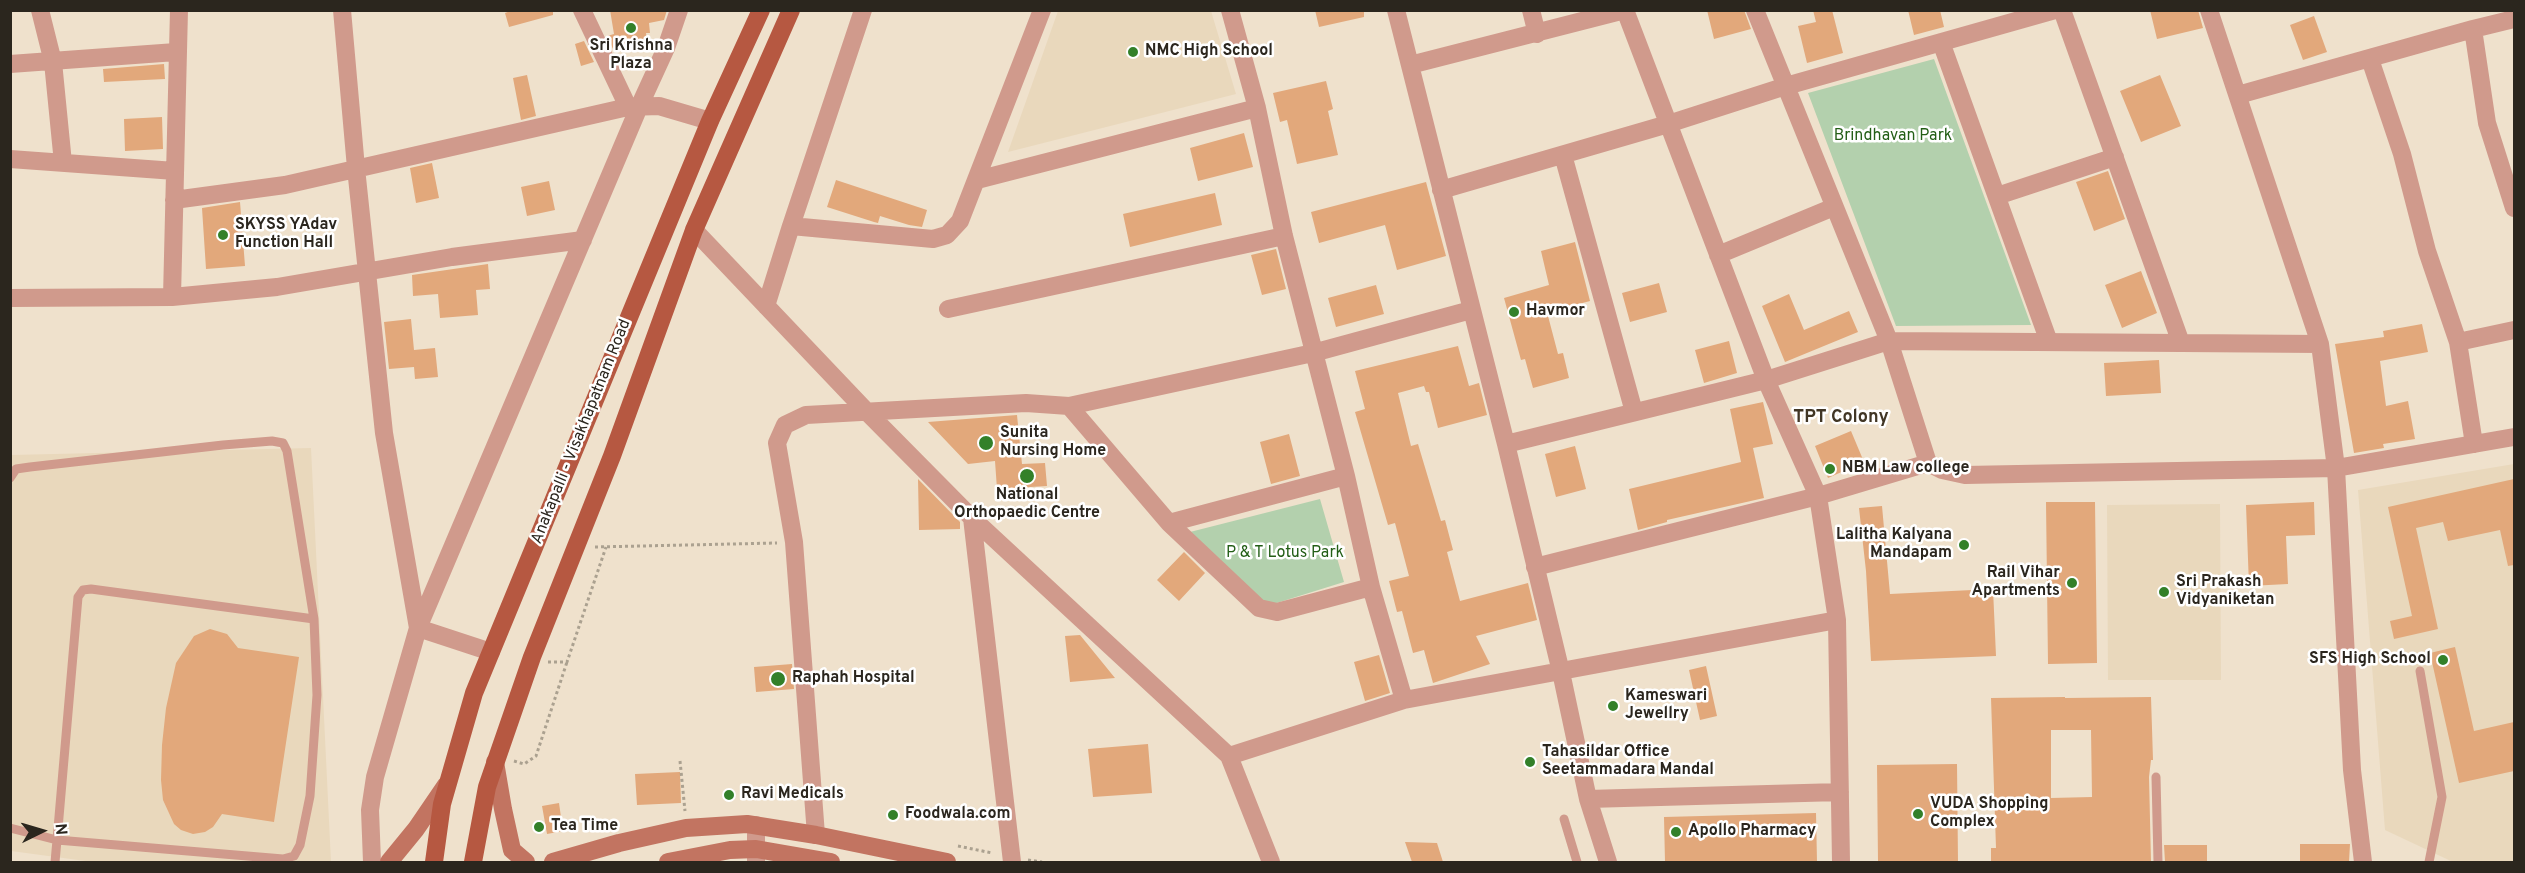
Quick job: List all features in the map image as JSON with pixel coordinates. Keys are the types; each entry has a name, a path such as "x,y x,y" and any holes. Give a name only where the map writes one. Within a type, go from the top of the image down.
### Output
{"main road":[{"name":"Anakapalli - Visakhapatnam Road","path":"434,862 442,804 474,693 711,121 761,10"},
{"name":"Anakapalli - Visakhapatnam Road","path":"473,862 487,787 530,663 612,456 694,230 791,10"},
{"path":"496,759 512,850 526,862"},
{"path":"389,862 410,837 449,781"},
{"path":"553,862 620,843 686,828 719,824 756,825 816,835 947,862"},
{"path":"668,862 730,850 756,856 831,862"}],"street":[{"path":"40,10 53,62 63,163"},
{"path":"172,297 178,74 176,52 179,10"},
{"path":"342,10 384,433 418,628"},
{"path":"582,10 633,107"},
{"path":"372,862 370,810 375,777 418,628 583,240 633,107 666,48 679,10"},
{"path":"766,306 863,10"},
{"path":"791,226 933,239 947,235 960,221 978,180 1042,10"},
{"path":"1230,10 1257,108 1284,236 1346,476 1371,587 1404,700"},
{"path":"1396,10 1506,444 1561,672 1588,799 1608,862"},
{"path":"1531,10 1537,34"},
{"path":"1410,64 1537,34 1625,10 1766,380 1818,496 1837,620 1841,862"},
{"path":"1755,10 1889,340 1928,464"},
{"path":"1441,190 1668,124 1785,86 2055,10"},
{"path":"2062,10 2181,343"},
{"path":"2209,10 2320,344 2336,468 2352,770 2363,862"},
{"path":"2238,95 2514,19"},
{"path":"2473,29 2487,123 2506,151 2514,208"},
{"path":"1941,42 2049,342"},
{"path":"10,64 176,52"},
{"path":"2370,59 2402,154 2427,251 2458,342 2474,444"},
{"path":"174,200 285,185 633,107 658,106 711,121"},
{"path":"978,180 1257,108"},
{"path":"1563,154 1634,412"},
{"path":"1997,196 2115,157"},
{"path":"10,159 175,171"},
{"path":"1718,255 1834,207"},
{"path":"694,230 868,413 972,518 1229,756 1271,862"},
{"path":"948,309 1284,236"},
{"path":"10,298 172,297 277,287 452,257 583,240"},
{"path":"816,835 794,542 777,443 785,425 806,415 1026,403 1069,406 1313,353 1471,310"},
{"path":"2458,342 2514,330"},
{"path":"1506,444 1766,380 1889,340 2320,344"},
{"path":"1069,406 1169,523 1259,608 1267,611 1290,609 1371,587"},
{"path":"1535,567 1818,496 1928,464 1965,475 2336,468 2514,437"},
{"path":"1169,523 1346,476"},
{"path":"972,518 1012,862"},
{"path":"1229,756 1404,700 1837,620"},
{"path":"418,628 491,652"},
{"path":"1588,799 1840,792"},
{"path":"756,825 756,856"}],"lane":[{"path":"10,478 16,470 30,467 272,441 283,443 287,451 314,619 317,695 310,796 300,845 294,856 283,859 57,840 10,828"},
{"path":"55,862 78,597 83,590 91,589 314,619"},
{"path":"2420,671 2442,797 2429,862"},
{"path":"2156,777 2158,862"},
{"path":"1564,819 1576,862"}],"path":[{"path":"575,548 664,548 794,542"},
{"path":"496,759 524,764 536,756 606,547"},
{"path":"530,663 567,662"},
{"path":"680,761 686,828"}],"shaded area":[{"name":"NMC High School","path":"1058,11 1211,11 1236,94 1008,152"},
{"path":"311,448 331,862 93,862 11,851 11,455"},
{"name":"SFS High School","path":"2514,464 2514,862 2453,862 2385,830 2358,490"},
{"name":"Sri Prakash Vidyaniketan","path":"2220,504 2221,680 2108,680 2107,505"}],"green space":[{"name":"Brindhavan Park","path":"1934,59 2031,325 1896,326 1808,93"},
{"name":"P & T Lotus Park","path":"1320,499 1344,582 1267,606 1190,532"}],"building":[{"path":"513,10 553,10 553,15 509,27 505,13"},
{"name":"Sri Krishna Plaza","path":"610,10 667,10 664,20 649,23 650,33 646,33 647,40 644,41 644,46 614,51 607,36 614,34"},
{"path":"1315,10 1364,10 1364,17 1319,27"},
{"path":"1707,10 1744,10 1751,29 1714,39"},
{"path":"1813,10 1832,10 1843,53 1807,63 1798,26 1816,22"},
{"path":"1908,10 1940,10 1944,27 1914,35"},
{"path":"2150,10 2198,10 2203,28 2157,39"},
{"path":"2314,16 2327,52 2303,60 2290,25"},
{"path":"584,41 594,62 581,66 575,44"},
{"path":"164,64 165,79 104,82 103,69"},
{"path":"527,75 536,116 521,120 513,78"},
{"path":"2160,75 2181,126 2141,142 2120,91"},
{"path":"1326,81 1333,109 1328,111 1338,155 1297,164 1287,120 1280,122 1273,93"},
{"path":"162,117 163,149 125,151 124,119"},
{"path":"1244,133 1253,167 1198,181 1190,148"},
{"path":"432,163 439,198 416,203 410,168"},
{"path":"2108,171 2125,219 2094,231 2076,182"},
{"path":"836,180 927,210 922,227 880,216 878,223 827,207"},
{"path":"549,181 555,210 527,216 521,187"},
{"path":"1426,182 1446,256 1397,270 1385,225 1319,243 1311,212"},
{"path":"1215,193 1222,225 1130,247 1123,214"},
{"name":"SKYSS YAdav Function Hall","path":"240,202 245,266 206,269 202,208"},
{"path":"1575,242 1590,301 1549,312 1548,316 1558,354 1563,353 1569,378 1533,388 1525,359 1521,360 1504,298 1549,285 1541,251"},
{"path":"1276,249 1286,289 1262,295 1251,255"},
{"path":"488,264 490,289 476,290 478,315 440,318 438,294 413,296 412,275"},
{"path":"2141,271 2157,313 2122,328 2105,285"},
{"path":"1659,283 1667,312 1630,322 1622,293"},
{"path":"1376,285 1384,314 1336,327 1328,298"},
{"path":"1789,294 1804,330 1849,311 1858,332 1785,362 1762,306"},
{"path":"411,319 414,350 435,348 438,377 415,379 414,367 389,369 384,322"},
{"path":"2422,324 2428,352 2380,361 2386,406 2408,401 2415,439 2383,444 2384,448 2354,453 2335,344 2384,337 2383,331"},
{"path":"1729,341 1737,373 1704,383 1695,350"},
{"path":"1458,346 1469,386 1479,383 1487,415 1438,428 1429,392 1426,392 1424,386 1398,393 1411,446 1418,444 1441,521 1445,520 1453,550 1447,552 1460,601 1528,583 1537,620 1476,636 1490,664 1433,683 1424,650 1413,653 1402,611 1397,612 1389,581 1409,576 1395,523 1388,525 1355,412 1365,409 1355,371"},
{"path":"2159,360 2161,393 2106,396 2104,363"},
{"path":"1763,402 1773,444 1753,448 1764,498 1667,520 1667,522 1638,530 1629,489 1741,462 1730,409"},
{"path":"1017,415 1022,464 1045,463 1047,486 997,489 995,461 968,464 928,422"},
{"path":"1851,431 1864,462 1828,478 1815,446"},
{"path":"1289,434 1300,476 1271,484 1260,442"},
{"path":"1575,446 1586,489 1556,497 1545,454"},
{"path":"918,479 960,522 960,529 919,530"},
{"path":"2514,479 2514,565 2508,566 2500,530 2448,541 2443,522 2416,528 2438,629 2394,639 2390,621 2412,616 2388,507"},
{"name":"Rail Vihar Apartments","path":"2046,502 2095,502 2097,663 2048,664"},
{"path":"2314,502 2315,535 2286,536 2288,584 2249,586 2246,505"},
{"path":"1882,506 1890,594 1993,589 1996,656 1871,661 1866,571 1859,508"},
{"path":"1184,552 1205,573 1179,601 1157,580"},
{"path":"210,629 227,634 238,648 299,657 274,822 222,814 213,827 205,832 193,834 181,830 174,824 163,800 162,745 166,708 176,663 194,636"},
{"path":"1080,635 1115,678 1070,682 1065,636"},
{"path":"2455,647 2474,731 2514,722 2514,771 2459,783 2430,653"},
{"path":"1379,655 1390,693 1365,701 1354,662"},
{"path":"792,664 794,689 756,692 754,667"},
{"path":"1706,666 1717,716 1700,720 1689,670"},
{"path":"2151,697 2153,760 2151,760 2149,777 2151,862 1991,862 1991,848 1996,848 1991,698","holes":["2051,730 2091,730 2092,797 2051,798"]},
{"path":"1148,744 1152,793 1093,797 1088,749"},
{"name":"VUDA Shopping Complex","path":"1957,764 1958,862 1878,862 1877,765"},
{"path":"680,772 681,803 637,805 635,774"},
{"path":"559,803 563,831 547,834 542,806"},
{"path":"1816,813 1817,862 1665,862 1664,817"},
{"path":"1405,842 1437,843 1443,862 1412,862"},
{"path":"2300,844 2350,844 2349,862 2300,862"},
{"path":"2164,845 2207,845 2207,862 2165,862"}],"place":[{"name":"Sri Krishna Plaza","path":"631,28"},
{"name":"NMC High School","path":"1133,52"},
{"name":"SKYSS YAdav Function Hall","path":"223,235"},
{"name":"Havmor","path":"1514,312"},
{"name":"Sunita Nursing Home","path":"986,443"},
{"name":"NBM Law college","path":"1830,469"},
{"name":"National Orthopaedic Centre","path":"1027,476"},
{"name":"Lalitha Kalyana Mandapam","path":"1964,545"},
{"name":"Rail Vihar Apartments","path":"2072,583"},
{"name":"Sri Prakash Vidyaniketan","path":"2164,592"},
{"name":"SFS High School","path":"2443,660"},
{"name":"Raphah Hospital","path":"778,679"},
{"name":"Kameswari Jewellry","path":"1613,706"},
{"name":"Tahasildar Office Seetammadara Mandal","path":"1530,762"},
{"name":"Ravi Medicals","path":"729,795"},
{"name":"VUDA Shopping Complex","path":"1918,814"},
{"name":"Foodwala.com","path":"893,815"},
{"name":"Tea Time","path":"539,827"},
{"name":"Apollo Pharmacy","path":"1676,832"}],"district":[{"name":"TPT Colony","path":"1841,418"}]}
